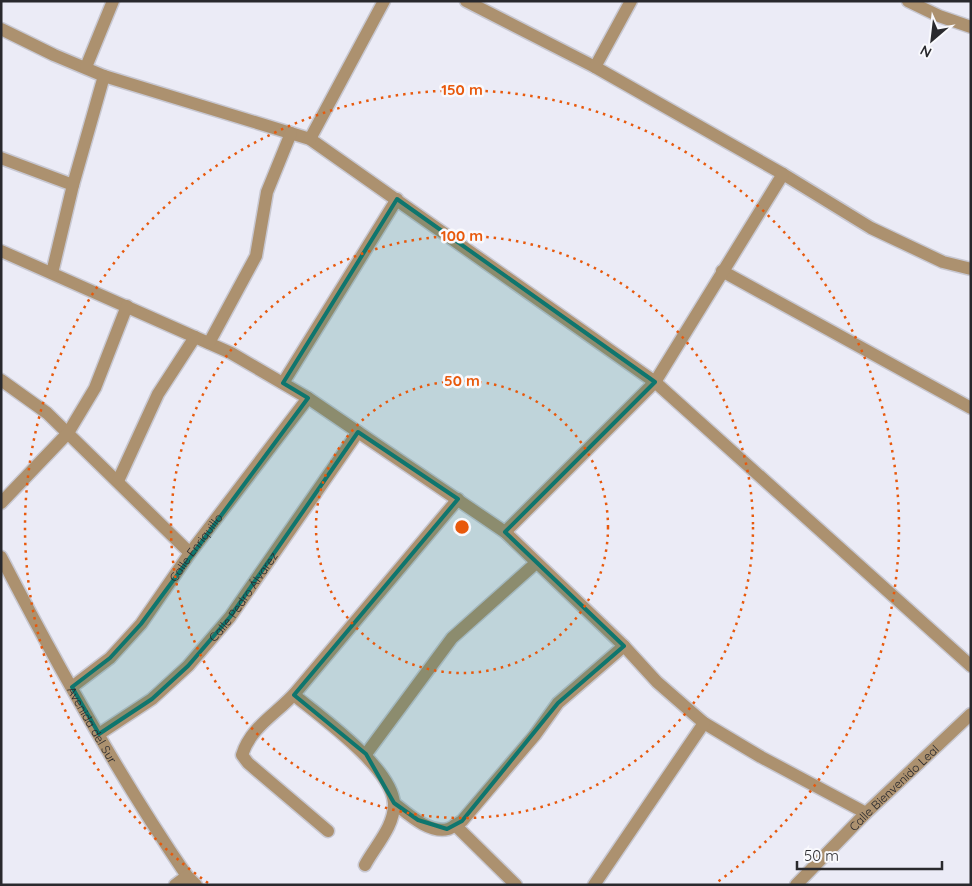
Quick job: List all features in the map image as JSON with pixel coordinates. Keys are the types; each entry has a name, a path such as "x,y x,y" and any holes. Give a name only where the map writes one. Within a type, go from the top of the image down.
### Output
{"street":[{"path":"86,67 113,1"},
{"path":"310,139 384,1"},
{"path":"466,1 595,67 783,174 872,228 942,262 971,269"},
{"path":"595,67 631,1"},
{"path":"908,1 939,16 971,26"},
{"path":"1,29 54,56 86,67 104,76 310,139 656,382 971,666"},
{"path":"52,273 73,185 104,76"},
{"path":"209,343 256,256 267,192 291,133"},
{"path":"1,158 73,185"},
{"path":"505,532 656,382 722,271 783,174"},
{"path":"283,383 397,199"},
{"path":"1,251 209,343 308,398 505,532 624,646 657,682 704,723 761,757 866,814"},
{"path":"722,271 971,408"},
{"path":"1,503 68,433 95,388 127,306"},
{"path":"118,481 158,394 195,337"},
{"path":"1,380 47,414 68,433 190,553"},
{"name":"Calle Enriquillo","path":"72,687 126,642 160,599 190,553 308,398"},
{"name":"Calle Pedro Álvarez","path":"99,734 152,699 188,666 230,617 358,432"},
{"path":"328,831 258,773 242,755 245,746 257,728 294,695 458,499"},
{"name":"Avenida del Sur","path":"1,557 36,624 139,806 192,881"},
{"path":"366,754 452,638 536,563"},
{"path":"294,695 366,754 388,789 394,803 418,820 434,828 447,830 462,821 535,735 558,703 624,646"},
{"name":"Calle Bienvenido Leal","path":"796,885 866,814 971,714"},
{"path":"594,885 704,723"},
{"path":"366,865 380,843 391,820 394,803"},
{"path":"456,825 516,885"},
{"path":"175,885 192,881"}],"highlighted area":[{"path":"397,199 655,382 505,532 624,646 558,703 462,821 447,829 418,820 394,803 366,754 294,695 458,499 358,432 230,617 188,666 152,699 99,734 72,687 110,658 141,624 308,398 283,383"}]}
